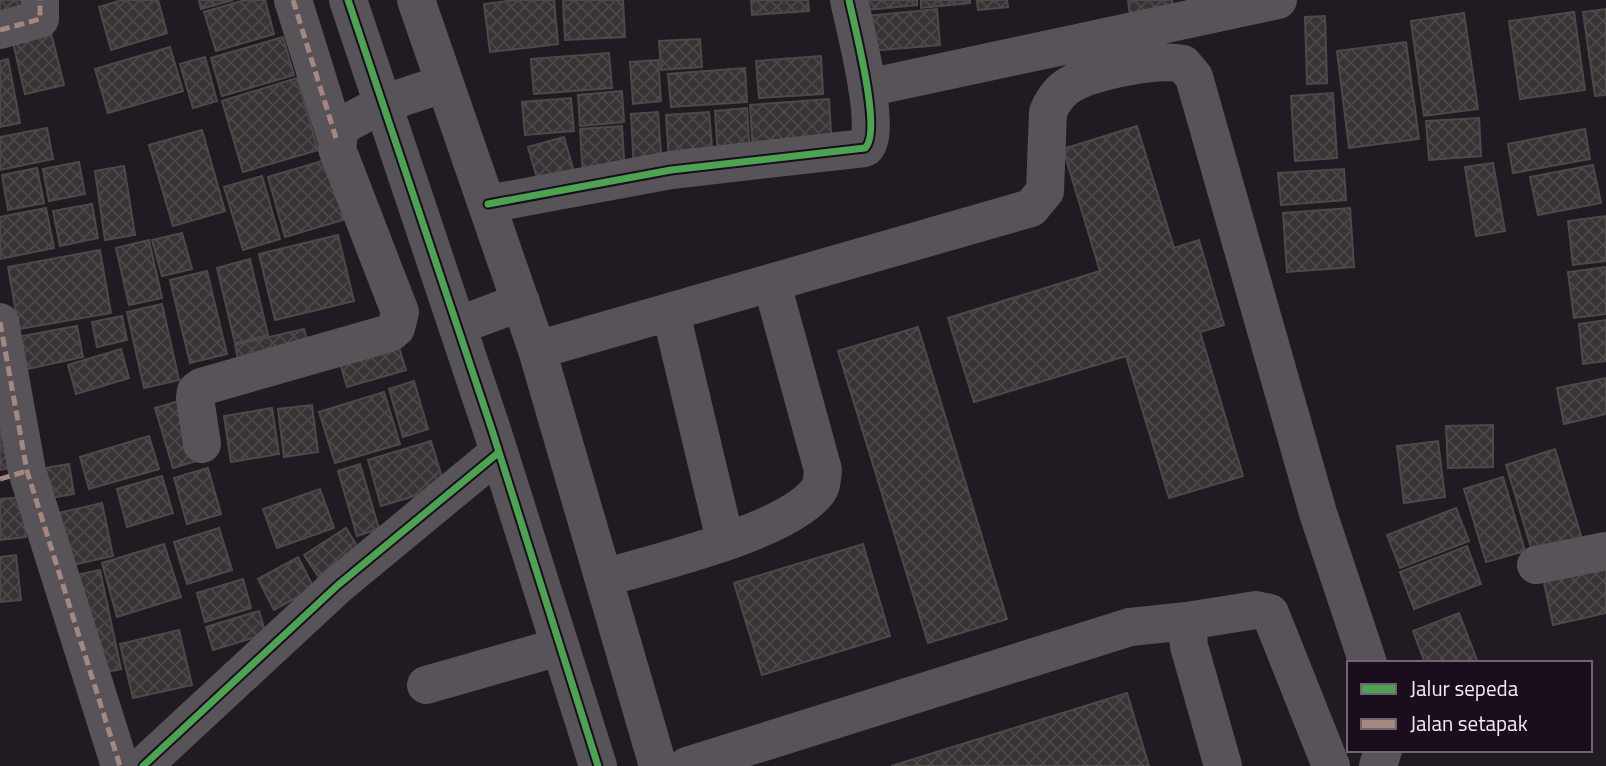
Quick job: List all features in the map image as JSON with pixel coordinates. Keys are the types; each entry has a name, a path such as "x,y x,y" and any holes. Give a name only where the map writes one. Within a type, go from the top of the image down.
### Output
{"street":[{"path":"0,30 40,19 40,0"},
{"path":"202,444 195,398 196,391 201,387 390,333 400,323 400,312 337,149 336,138 293,0"},
{"path":"348,0 457,326 598,766"},
{"path":"415,0 537,350 658,766"},
{"path":"488,204 671,170 865,148 872,138 867,88 849,0"},
{"path":"867,88 1278,0"},
{"path":"537,350 1031,208 1045,191 1048,112 1052,102 1062,91 1089,77 1161,62 1175,62 1189,68 1194,77 1318,513 1367,661"},
{"path":"336,138 340,127 382,104 443,84"},
{"path":"604,578 774,523 803,505 820,489 823,470 772,284"},
{"path":"457,326 521,302"},
{"path":"671,313 724,540"},
{"path":"0,322 14,475 120,766"},
{"path":"143,766 338,585 498,453"},
{"path":"1536,565 1606,551"},
{"path":"693,764 1130,626 1187,621 1256,610 1270,613 1331,766"},
{"path":"1187,621 1189,646 1223,766"},
{"path":"426,685 559,647"}],"building":[{"path":"0,0 35,0 0,28"},
{"path":"122,0 158,0 167,33 111,50 99,7"},
{"path":"199,0 233,0 201,9"},
{"path":"245,0 265,0 274,34 216,51 204,12"},
{"path":"516,0 554,0 558,44 490,52 484,4"},
{"path":"563,0 623,0 625,37 565,40"},
{"path":"751,0 808,0 809,11 752,15"},
{"path":"866,0 917,0 917,5 867,10"},
{"path":"921,0 970,0 970,3 921,8"},
{"path":"977,0 1007,0 1008,7 978,10"},
{"path":"1128,0 1172,0 1174,12 1130,17"},
{"path":"937,9 940,45 870,51 867,16"},
{"path":"1606,9 1606,95 1595,96 1583,12"},
{"path":"1574,12 1585,90 1520,99 1509,21"},
{"path":"1464,13 1478,109 1424,116 1411,21"},
{"path":"1325,16 1327,83 1307,84 1305,17"},
{"path":"51,33 64,85 25,94 13,43"},
{"path":"283,37 294,75 222,96 211,58"},
{"path":"700,39 702,67 661,70 659,41"},
{"path":"1406,42 1419,139 1349,148 1337,51"},
{"path":"170,47 183,91 108,113 95,69"},
{"path":"609,53 612,88 534,94 531,59"},
{"path":"821,56 823,94 759,98 756,61"},
{"path":"205,57 217,101 193,108 180,64"},
{"path":"8,59 20,123 0,127 0,61"},
{"path":"658,60 661,101 633,104 630,62"},
{"path":"745,68 747,102 671,107 668,74"},
{"path":"297,78 318,150 243,172 222,101"},
{"path":"622,91 624,122 580,126 578,95"},
{"path":"1333,93 1337,158 1295,161 1291,96"},
{"path":"571,98 574,131 525,135 522,102"},
{"path":"829,99 832,147 753,151 750,105"},
{"path":"747,108 750,154 718,157 715,111"},
{"path":"658,112 662,169 634,171 631,114"},
{"path":"709,112 713,158 669,161 666,115"},
{"path":"1479,118 1481,156 1429,160 1426,121"},
{"path":"622,126 625,175 583,177 580,129"},
{"path":"1137,126 1174,248 1199,240 1224,325 1200,332 1243,476 1169,498 1126,356 974,402 948,318 1100,271 1063,149"},
{"path":"47,128 53,159 0,170 0,137"},
{"path":"1585,129 1590,159 1513,173 1508,144"},
{"path":"202,130 225,211 173,226 149,145"},
{"path":"564,137 574,172 538,181 528,147"},
{"path":"329,159 346,219 285,237 268,177"},
{"path":"79,162 85,194 49,201 43,169"},
{"path":"1493,163 1505,231 1476,236 1465,167"},
{"path":"1593,165 1601,203 1538,215 1530,177"},
{"path":"124,166 135,235 105,240 95,171"},
{"path":"37,168 44,203 8,210 2,175"},
{"path":"1344,169 1346,200 1281,205 1278,173"},
{"path":"262,176 280,239 243,250 224,187"},
{"path":"92,204 98,238 60,246 53,211"},
{"path":"46,208 54,248 0,259 0,217"},
{"path":"1350,208 1354,267 1287,272 1283,213"},
{"path":"1606,216 1606,261 1573,265 1568,221"},
{"path":"182,233 192,269 162,276 152,240"},
{"path":"338,235 354,301 275,320 259,254"},
{"path":"149,240 162,298 129,305 116,248"},
{"path":"100,250 111,313 19,329 8,267"},
{"path":"250,259 268,335 235,343 217,268"},
{"path":"1606,267 1606,314 1574,318 1568,272"},
{"path":"207,271 227,354 190,363 170,280"},
{"path":"162,304 179,380 144,388 127,312"},
{"path":"122,316 127,340 97,347 92,322"},
{"path":"1606,320 1606,361 1583,364 1579,324"},
{"path":"77,326 83,357 18,371 11,338"},
{"path":"918,327 1007,619 928,643 838,351"},
{"path":"304,329 311,354 241,372 235,345"},
{"path":"397,341 406,370 347,387 339,359"},
{"path":"121,349 129,378 76,394 68,365"},
{"path":"1606,378 1606,414 1564,424 1557,388"},
{"path":"414,381 428,429 403,437 389,389"},
{"path":"384,392 400,444 335,463 319,412"},
{"path":"186,399 203,459 173,468 155,408"},
{"path":"312,405 318,452 284,457 278,409"},
{"path":"272,408 279,454 231,462 224,416"},
{"path":"1493,425 1493,467 1448,468 1446,426"},
{"path":"10,430 16,467 0,470 0,432"},
{"path":"149,436 159,469 89,489 80,457"},
{"path":"431,441 445,487 381,506 368,460"},
{"path":"1438,441 1445,497 1404,503 1397,446"},
{"path":"1555,449 1582,539 1533,554 1506,465"},
{"path":"69,464 74,494 38,500 33,470"},
{"path":"360,464 379,529 357,536 338,471"},
{"path":"208,468 221,514 187,524 174,478"},
{"path":"162,476 173,513 127,527 117,489"},
{"path":"1503,477 1525,551 1486,562 1464,489"},
{"path":"320,489 334,528 277,548 263,509"},
{"path":"22,497 26,537 0,540 0,499"},
{"path":"102,503 113,556 59,568 46,516"},
{"path":"1456,508 1469,541 1400,568 1387,535"},
{"path":"219,528 232,570 187,584 174,542"},
{"path":"346,528 359,549 318,576 304,555"},
{"path":"164,544 181,597 117,617 102,563"},
{"path":"863,544 890,636 762,675 734,583"},
{"path":"1467,546 1481,584 1414,609 1400,572"},
{"path":"16,555 21,600 0,602 0,557"},
{"path":"298,557 314,588 274,610 258,579"},
{"path":"1606,563 1606,613 1553,625 1543,578"},
{"path":"100,570 121,669 92,675 71,576"},
{"path":"243,579 251,608 205,622 197,593"},
{"path":"259,611 266,634 213,650 206,627"},
{"path":"1459,613 1477,661 1424,661 1413,631"},
{"path":"179,630 192,685 133,698 120,644"},
{"path":"1127,693 1149,766 891,766"}],"marked path":[{"path":"0,30 40,19 40,0"},
{"path":"293,0 336,138"},
{"path":"0,322 27,471 120,766"},
{"path":"0,479 27,471"}],"cycle path":[{"path":"348,0 492,430 598,766"},
{"path":"488,204 671,170 865,148 870,138 869,101 849,0"},
{"path":"143,766 338,585 498,453"}]}
